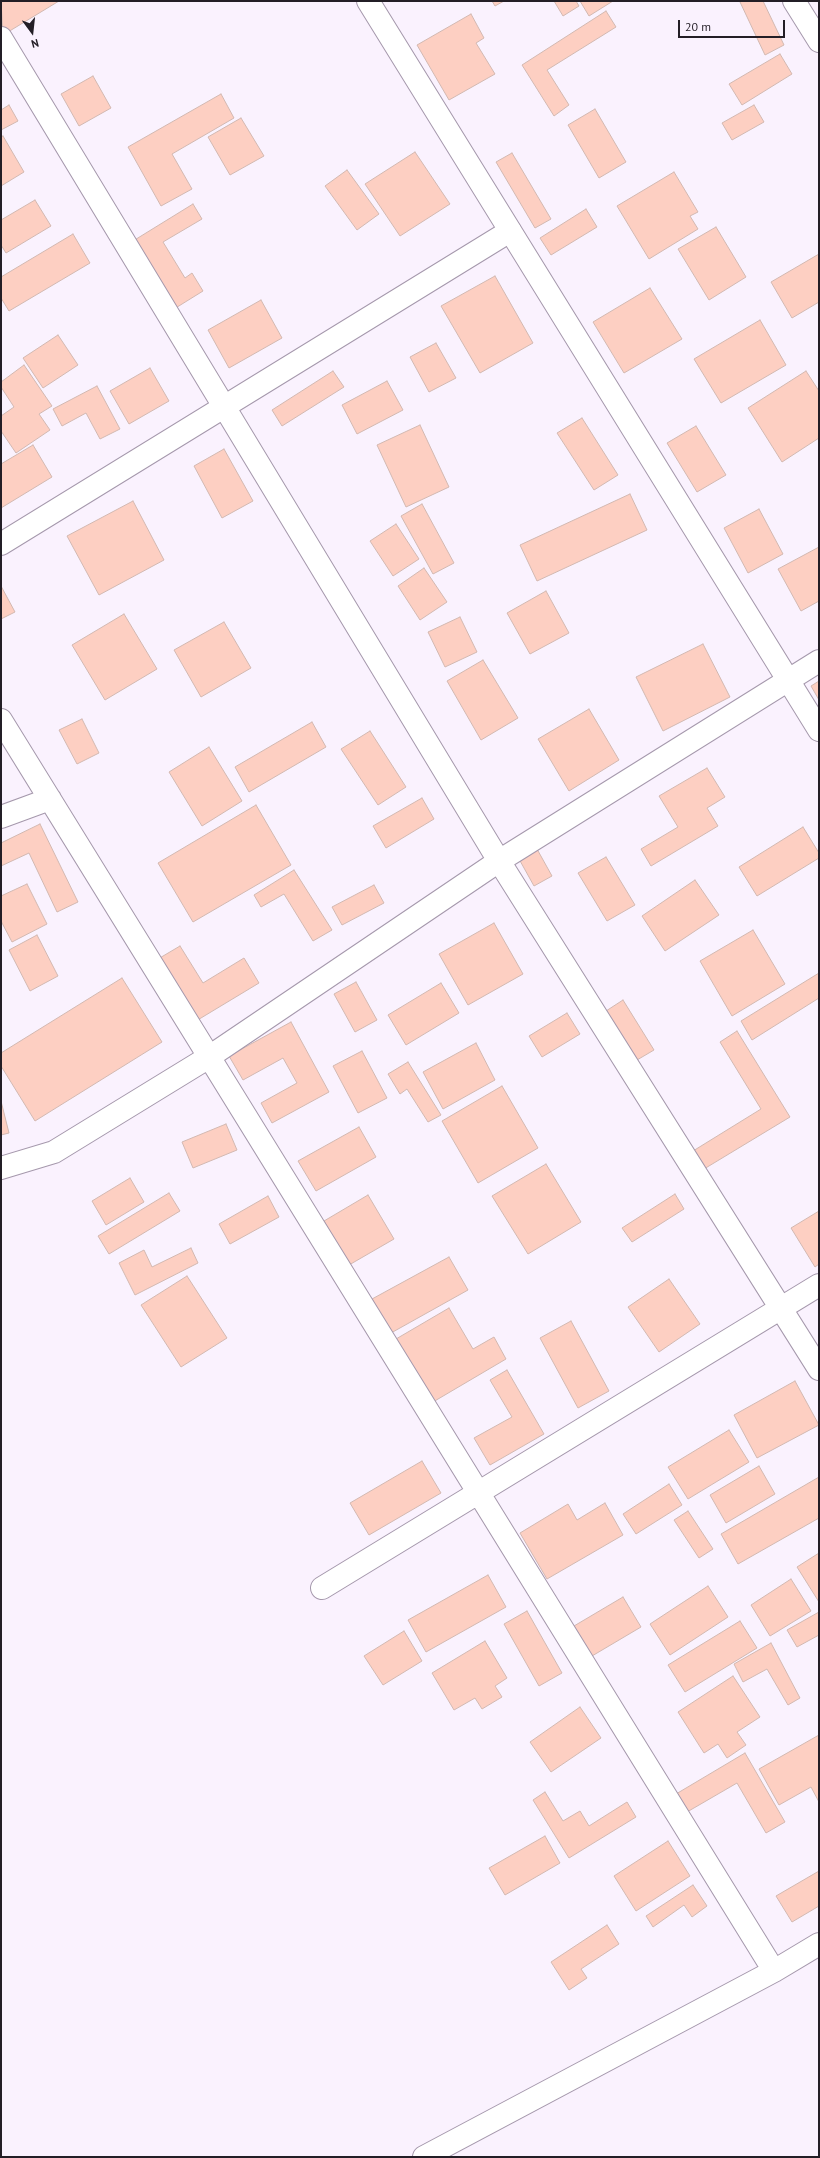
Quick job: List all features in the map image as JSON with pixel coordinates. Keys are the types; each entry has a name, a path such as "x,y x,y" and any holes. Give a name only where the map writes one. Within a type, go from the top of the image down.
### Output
{"street":[{"path":"368,1 819,730"},
{"path":"794,1 819,41"},
{"path":"1,38 499,861 819,1369"},
{"path":"1,544 510,231"},
{"path":"1,1168 54,1152 209,1057 499,861 819,661"},
{"path":"1,720 774,1971"},
{"path":"1,817 50,799"},
{"path":"322,1588 819,1285"},
{"path":"424,2157 774,1971 819,1944"}],"building":[{"path":"1,1 59,1 3,35"},
{"path":"492,1 504,1 495,6"},
{"path":"554,1 576,1 579,6 563,16"},
{"path":"580,1 613,1 589,16"},
{"path":"763,1 784,45 765,55 740,2"},
{"path":"606,11 616,27 547,70 569,105 554,116 522,65"},
{"path":"471,14 484,38 476,43 495,74 449,100 417,45"},
{"path":"780,54 792,74 742,105 729,84"},
{"path":"93,76 111,108 79,126 61,94"},
{"path":"221,94 234,118 172,154 192,189 161,206 128,147"},
{"path":"9,105 18,121 1,130 1,110"},
{"path":"754,105 764,122 732,140 722,123"},
{"path":"595,109 626,162 599,178 568,125"},
{"path":"241,118 264,156 230,175 208,137"},
{"path":"3,136 24,172 1,186 1,137"},
{"path":"415,152 450,204 400,236 365,184"},
{"path":"512,153 551,219 535,228 496,162"},
{"path":"347,170 379,214 357,230 325,186"},
{"path":"674,172 698,212 690,216 698,229 649,259 617,206"},
{"path":"35,200 51,226 6,253 1,245 1,220"},
{"path":"193,204 202,219 163,242 185,278 192,273 203,291 174,309 133,241"},
{"path":"586,209 597,227 551,255 540,238"},
{"path":"716,227 746,277 709,300 678,249"},
{"path":"73,234 90,263 9,311 1,298 1,277"},
{"path":"819,254 819,302 792,318 771,282"},
{"path":"495,276 533,343 480,373 441,306"},
{"path":"650,288 682,339 624,373 593,322"},
{"path":"261,300 282,338 229,368 208,330"},
{"path":"760,320 786,365 721,403 694,359"},
{"path":"58,335 78,365 43,388 23,358"},
{"path":"436,343 456,378 429,392 410,357"},
{"path":"24,365 52,406 39,414 50,430 16,453 1,431 1,416 14,407 1,387 1,382"},
{"path":"150,368 169,401 129,424 110,391"},
{"path":"333,371 344,387 282,426 272,410"},
{"path":"806,371 819,391 819,438 782,462 748,408"},
{"path":"387,381 403,410 357,434 342,405"},
{"path":"97,386 120,429 100,439 86,413 62,426 53,409"},
{"path":"582,418 618,475 594,490 557,433"},
{"path":"420,425 449,487 406,507 377,445"},
{"path":"696,426 726,475 697,492 667,443"},
{"path":"33,445 52,477 1,508 1,464"},
{"path":"224,449 253,501 222,518 194,466"},
{"path":"630,494 647,530 537,581 520,545"},
{"path":"133,501 164,560 99,595 67,536"},
{"path":"422,504 454,563 433,574 401,516"},
{"path":"759,509 783,554 748,573 724,528"},
{"path":"396,524 419,559 393,576 370,541"},
{"path":"819,547 819,601 801,611 778,569"},
{"path":"424,568 447,602 420,620 398,586"},
{"path":"1,586 15,612 1,619"},
{"path":"546,591 569,633 530,654 507,613"},
{"path":"124,614 157,669 105,700 72,645"},
{"path":"460,617 477,652 445,667 428,632"},
{"path":"224,622 251,668 201,697 174,650"},
{"path":"703,644 730,697 663,731 636,677"},
{"path":"483,660 518,718 481,740 447,681"},
{"path":"819,681 819,700 811,686"},
{"path":"589,709 619,760 569,791 538,739"},
{"path":"82,719 99,753 77,764 59,730"},
{"path":"312,722 326,747 249,792 235,767"},
{"path":"370,731 406,787 378,805 341,749"},
{"path":"209,747 242,801 202,826 169,772"},
{"path":"707,768 725,797 707,808 718,826 651,866 641,849 678,827 659,796"},
{"path":"422,798 434,819 386,848 373,826"},
{"path":"256,805 291,865 193,922 158,863"},
{"path":"40,824 78,902 57,912 29,853 1,866 1,843"},
{"path":"803,827 819,853 819,858 757,896 739,867"},
{"path":"537,849 552,876 534,886 519,859"},
{"path":"606,857 635,905 607,921 578,873"},
{"path":"294,870 332,930 313,941 284,894 261,907 254,895"},
{"path":"695,880 719,915 665,951 642,916"},
{"path":"27,884 47,924 12,942 1,921 1,896"},
{"path":"374,885 384,903 342,925 332,907"},
{"path":"494,923 523,974 468,1005 439,954"},
{"path":"753,930 785,984 732,1016 700,961"},
{"path":"37,935 58,976 30,991 9,950"},
{"path":"180,946 203,983 244,958 259,983 196,1021 158,959"},
{"path":"819,973 819,998 752,1040 741,1021"},
{"path":"122,978 162,1042 35,1121 1,1066 1,1053"},
{"path":"356,982 377,1020 355,1032 334,994"},
{"path":"441,983 459,1013 406,1045 388,1015"},
{"path":"623,1000 654,1050 637,1060 606,1011"},
{"path":"567,1013 580,1034 542,1057 529,1036"},
{"path":"291,1022 329,1092 272,1123 261,1103 297,1083 283,1058 243,1080 229,1056"},
{"path":"737,1031 790,1117 704,1169 693,1151 761,1109 720,1042"},
{"path":"476,1043 495,1080 443,1109 423,1072"},
{"path":"362,1051 387,1098 358,1113 333,1066"},
{"path":"408,1062 441,1115 428,1122 407,1089 400,1094 388,1074"},
{"path":"502,1086 538,1148 478,1183 442,1121"},
{"path":"1,1101 9,1133 1,1135"},
{"path":"226,1124 237,1150 193,1168 182,1142"},
{"path":"359,1127 376,1157 316,1191 298,1161"},
{"path":"546,1164 581,1222 528,1254 492,1196"},
{"path":"130,1178 144,1202 106,1225 92,1201"},
{"path":"169,1193 180,1211 109,1254 98,1236"},
{"path":"675,1194 684,1209 632,1242 622,1228"},
{"path":"368,1195 394,1239 349,1265 324,1221"},
{"path":"268,1196 279,1217 230,1244 219,1224"},
{"path":"819,1211 819,1264 815,1267 791,1228"},
{"path":"191,1248 198,1263 135,1295 119,1263 144,1250 152,1267"},
{"path":"449,1257 468,1290 391,1333 372,1299"},
{"path":"187,1276 227,1338 181,1367 141,1305"},
{"path":"669,1279 700,1324 659,1352 628,1307"},
{"path":"449,1308 473,1349 494,1337 506,1359 433,1402 396,1339"},
{"path":"571,1321 609,1391 578,1408 540,1338"},
{"path":"507,1370 544,1434 490,1465 474,1438 512,1417 490,1380"},
{"path":"795,1381 819,1425 757,1458 734,1415"},
{"path":"729,1430 749,1462 688,1499 668,1467"},
{"path":"422,1461 441,1493 369,1535 350,1503"},
{"path":"759,1466 775,1494 726,1523 710,1495"},
{"path":"819,1477 819,1518 738,1564 721,1534"},
{"path":"669,1484 682,1505 636,1534 623,1514"},
{"path":"605,1503 623,1535 547,1579 520,1533 568,1504 577,1520"},
{"path":"688,1511 713,1549 699,1558 674,1520"},
{"path":"819,1553 819,1602 797,1567"},
{"path":"488,1575 506,1607 426,1652 408,1620"},
{"path":"791,1579 811,1611 770,1636 751,1605"},
{"path":"708,1586 728,1617 670,1655 650,1624"},
{"path":"623,1597 641,1627 592,1656 574,1626"},
{"path":"527,1611 562,1673 539,1686 504,1624"},
{"path":"819,1612 819,1635 797,1647 787,1630"},
{"path":"740,1621 757,1648 685,1692 668,1665"},
{"path":"404,1631 422,1661 383,1685 364,1656"},
{"path":"485,1641 507,1678 495,1686 502,1697 482,1709 475,1698 454,1710 432,1673"},
{"path":"771,1643 800,1698 788,1705 767,1669 743,1682 734,1664"},
{"path":"733,1676 760,1717 737,1732 746,1745 727,1758 718,1744 704,1753 678,1712"},
{"path":"580,1707 601,1738 551,1772 530,1742"},
{"path":"819,1735 819,1802 811,1787 779,1805 759,1769"},
{"path":"745,1753 785,1822 766,1833 737,1783 687,1812 676,1794"},
{"path":"545,1792 563,1821 580,1811 589,1826 627,1802 636,1817 569,1858 533,1800"},
{"path":"545,1836 560,1863 505,1895 489,1868"},
{"path":"668,1841 690,1876 636,1911 614,1876"},
{"path":"819,1871 819,1906 792,1922 776,1896"},
{"path":"693,1885 707,1906 692,1917 684,1905 653,1927 646,1916"},
{"path":"607,1925 619,1944 581,1969 587,1978 569,1990 551,1962"}]}
